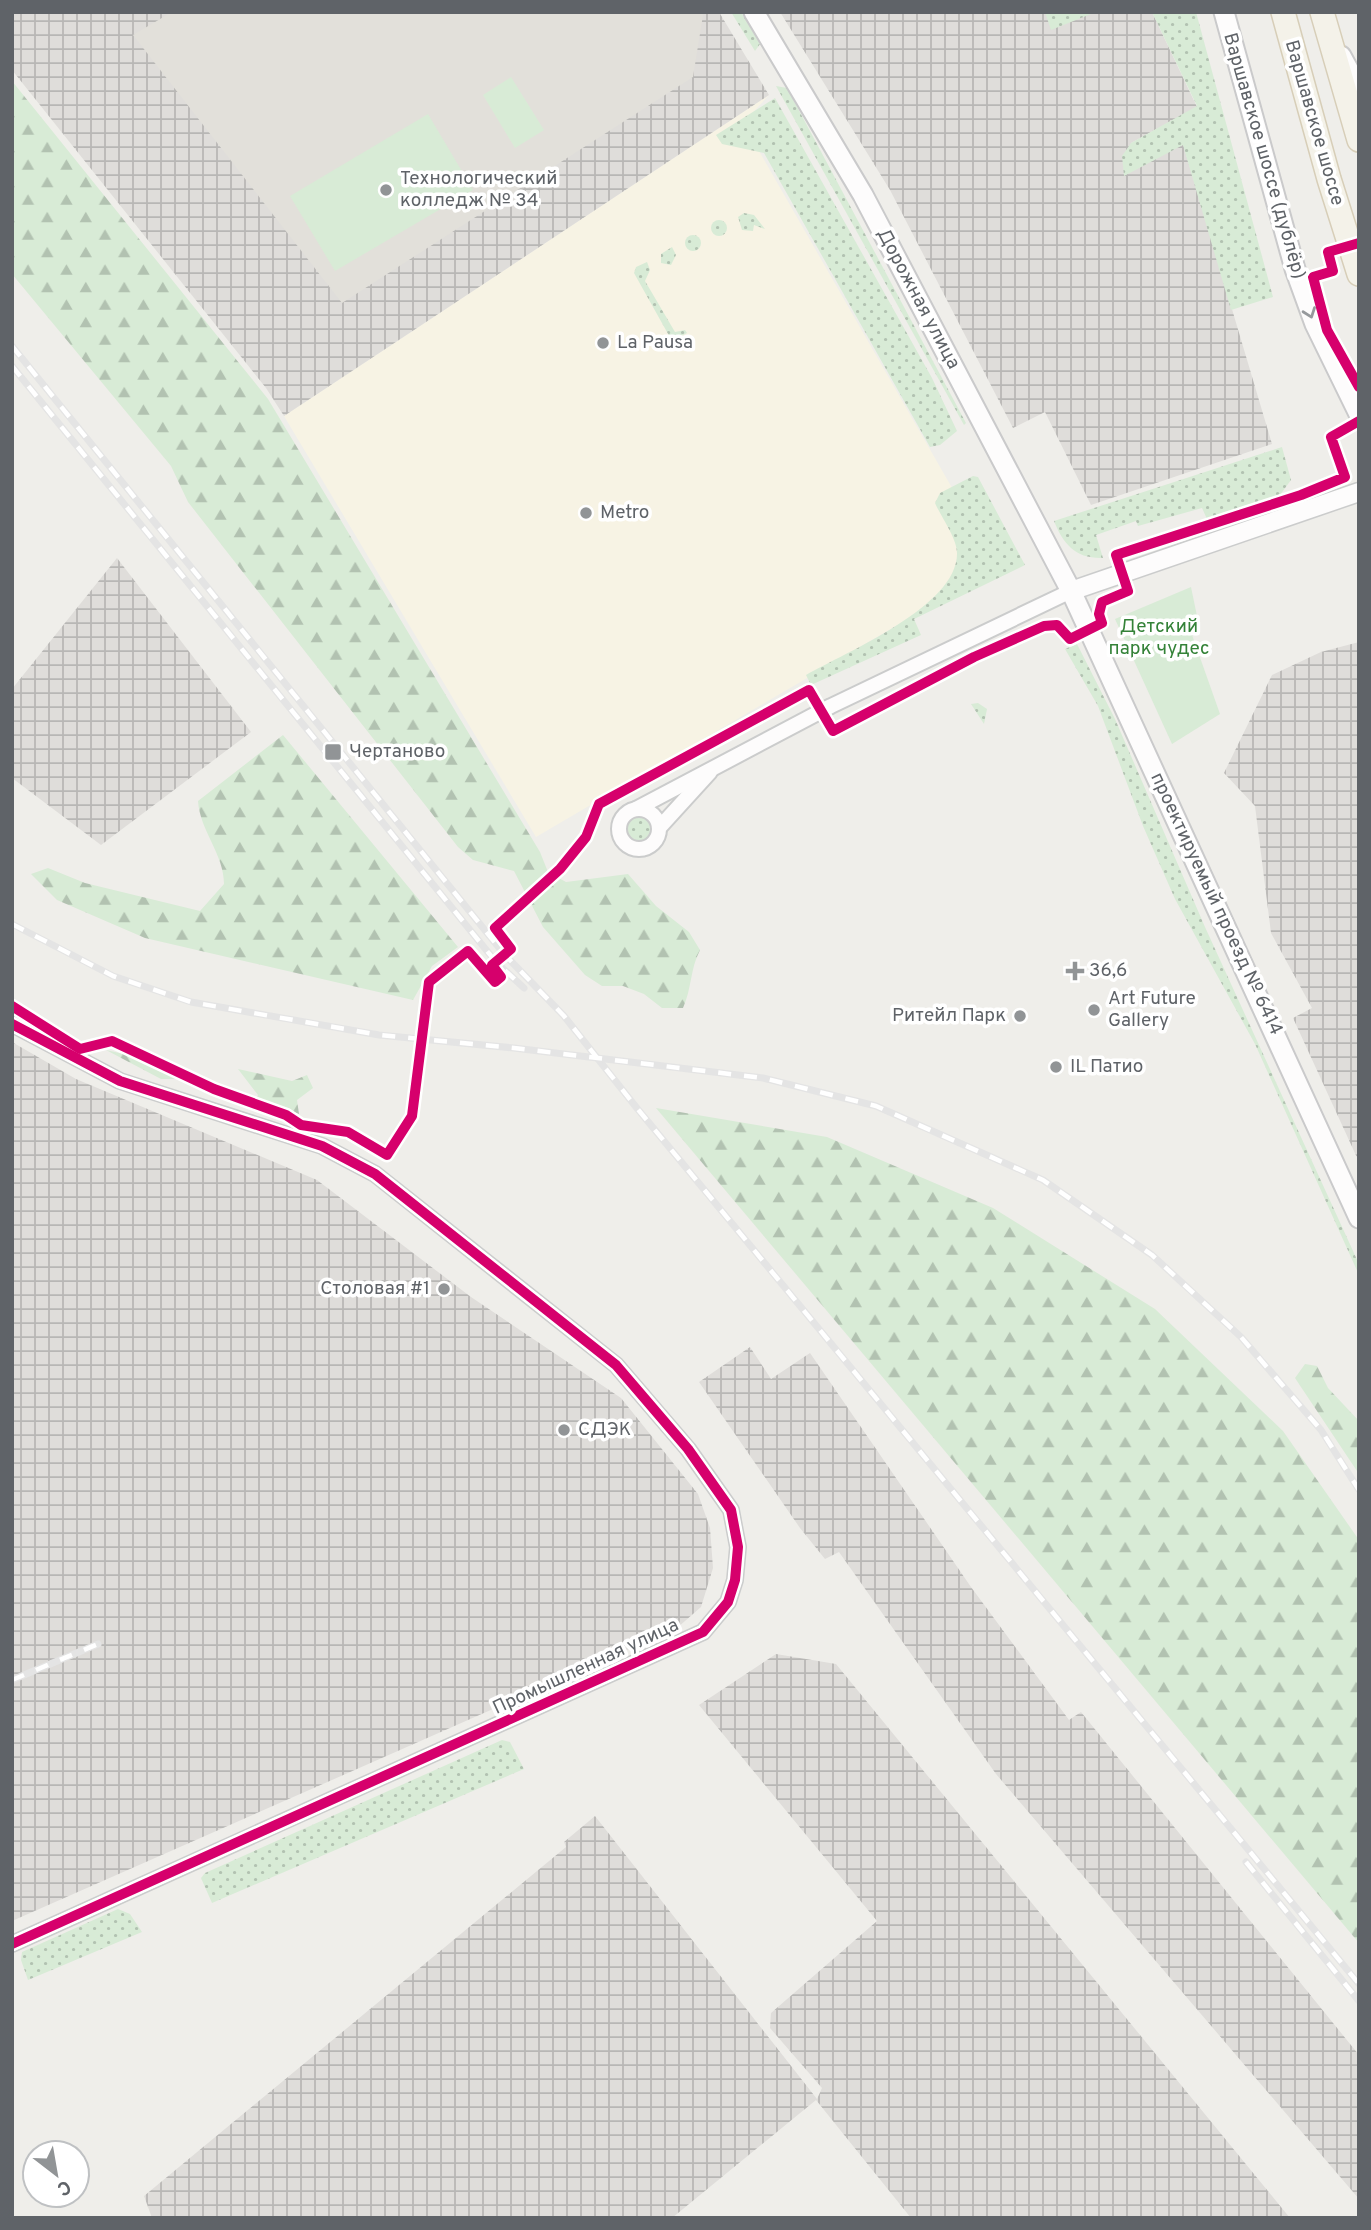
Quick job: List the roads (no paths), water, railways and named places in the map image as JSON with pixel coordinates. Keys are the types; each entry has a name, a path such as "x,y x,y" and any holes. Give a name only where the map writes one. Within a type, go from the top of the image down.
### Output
{"main road":[{"name":"Дорожная улица","path":"754,12 863,195 1071,591"},
{"name":"Варшавское шоссе (дублёр)","path":"1224,12 1295,269 1315,324 1359,414"},
{"name":"Варшавское шоссе","path":"1283,12 1329,179 1359,274"},
{"name":"Варшавское шоссе","path":"1325,22 1359,140"},
{"path":"1325,22 1359,89"},
{"name":"проектируемый проезд № 6414","path":"1071,591 1359,1218"}],"street":[{"path":"718,764 659,828 651,845 639,849 626,844 619,827 625,815 718,764 831,706 1071,591 1359,492"},
{"path":"636,809 654,816 659,828"},
{"name":"Промышленная улица","path":"12,1024 120,1081 322,1146 375,1174 573,1328 634,1383 688,1449 731,1510 737,1530 738,1555 728,1602 718,1618 703,1632 675,1647 12,1944"}],"railway":[{"path":"12,346 505,955 564,1016 636,1107 1359,1984"},
{"path":"12,366 496,962 524,988"},
{"path":"12,924 113,976 191,1002 379,1035 514,1048 763,1078 876,1106 1043,1180 1152,1255 1241,1337 1321,1430 1359,1490"},
{"path":"12,1680 98,1644"},
{"path":"1246,1862 1359,2001"}],"place":[{"name":"Технологический колледж № 34","path":"386,190"},
{"name":"La Pausa","path":"603,343"},
{"name":"Metro","path":"586,513"},
{"name":"Чертаново","path":"333,752"},
{"name":"36,6","path":"1075,971"},
{"name":"Art Future Gallery","path":"1094,1010"},
{"name":"Ритейл Парк","path":"1020,1016"},
{"name":"IL Патио","path":"1056,1067"},
{"name":"Столовая #1","path":"444,1289"},
{"name":"СДЭК","path":"564,1430"}],"park label":[{"name":"Детский парк чудес","path":"1159,638"}]}
